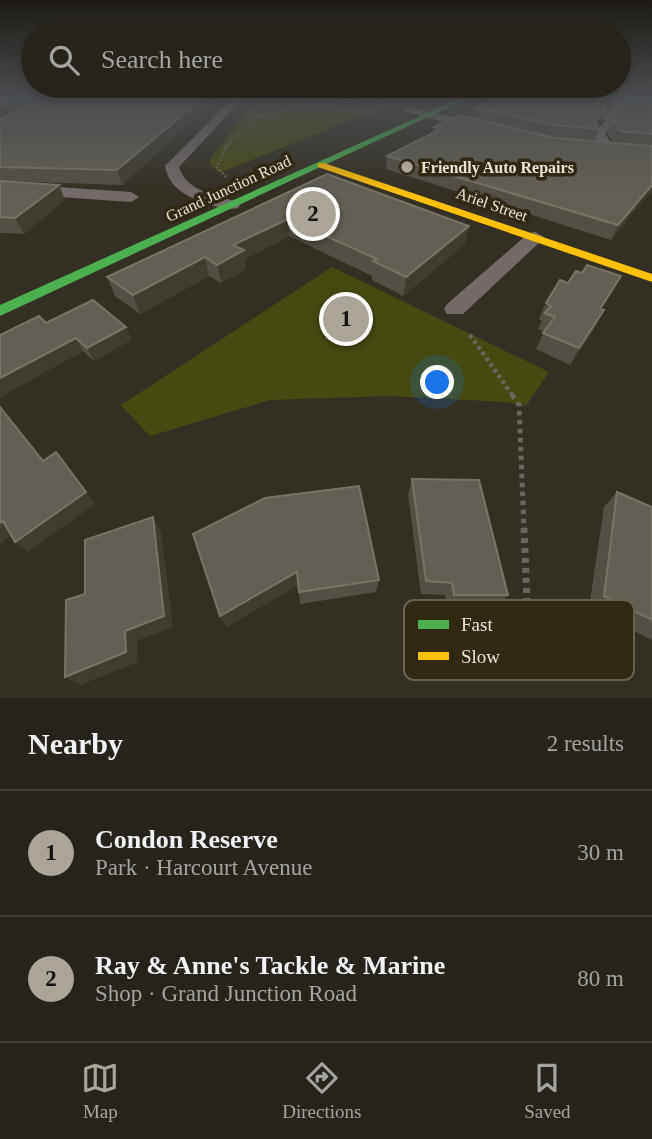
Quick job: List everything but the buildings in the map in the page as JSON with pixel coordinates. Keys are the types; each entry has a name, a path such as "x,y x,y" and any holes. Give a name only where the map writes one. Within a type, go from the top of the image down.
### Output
{"main road":[{"name":"Grand Junction Road","path":"172,214 367,129"},
{"name":"Grand Junction Road","path":"0,311 223,193 321,164 399,129"},
{"name":"Ariel Street","path":"301,157 652,278"}],"street":[{"path":"190,166 217,129"},
{"path":"486,129 501,132"},
{"path":"603,129 598,134 608,150"},
{"path":"172,166 190,166 223,193 190,192 176,179 172,166"},
{"path":"0,188 131,197"},
{"path":"455,309 535,237"}],"path":[{"path":"223,193 218,160 234,135 244,129"},
{"path":"470,335 519,405 527,600"}],"shaded area":[{"path":"234,129 330,129 219,173 209,163"},
{"path":"332,267 549,372 526,406 507,402 388,396 270,400 150,436 121,405"}],"traffic: fast":[{"path":"0,311 399,129"}],"traffic: slow":[{"path":"321,165 652,278"}],"place":[{"name":"Friendly Auto Repairs","path":"407,167"},
{"name":"Ray & Anne's Tackle & Marine","path":"313,214"},
{"name":"Condon Reserve","path":"346,319"}]}
